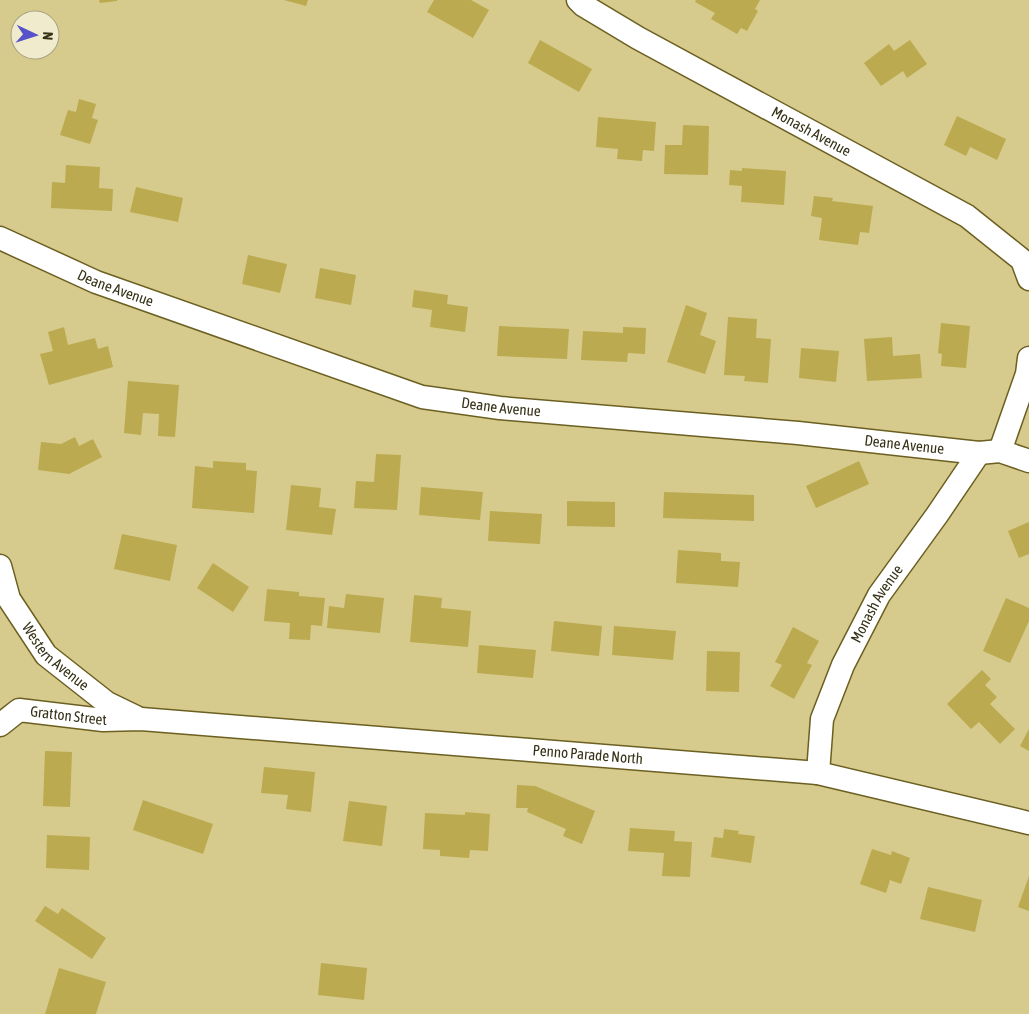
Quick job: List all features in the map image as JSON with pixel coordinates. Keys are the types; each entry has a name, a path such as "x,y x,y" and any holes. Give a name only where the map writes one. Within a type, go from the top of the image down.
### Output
{"street":[{"name":"Monash Avenue","path":"578,0 583,5 638,38 967,216 1022,260 1029,279"},
{"name":"Deane Avenue","path":"0,238 96,282 422,397 500,408 798,433 990,452 1029,461"},
{"name":"Monash Avenue","path":"818,773 822,719 843,665 879,595 937,515 990,452 1026,374 1029,358"},
{"name":"Western Avenue","path":"0,566 9,599 46,655 107,703 141,719"},
{"name":"Gratton Street","path":"0,725 19,710 103,720 141,719"},
{"name":"Penno Parade North","path":"141,719 818,773 1029,823"}],"building":[{"path":"99,0 117,0 117,1 100,3"},
{"path":"284,0 308,0 306,6"},
{"path":"434,0 471,0 489,10 473,38 427,12"},
{"path":"696,0 760,0 755,9 758,11 747,31 741,28 737,34 711,19 715,13 695,2"},
{"path":"540,40 592,69 579,92 528,63"},
{"path":"910,40 927,64 907,78 903,71 881,86 864,63 889,44 894,51"},
{"path":"79,99 96,104 92,118 98,120 90,144 60,135 68,110 76,112"},
{"path":"957,116 1006,139 997,160 970,147 966,156 944,145"},
{"path":"598,117 656,122 654,151 643,150 642,161 617,159 618,149 596,147"},
{"path":"683,125 709,126 708,175 664,174 665,145 682,145"},
{"path":"66,165 100,167 99,188 113,189 112,211 51,208 52,182 65,183"},
{"path":"742,168 786,171 784,205 741,202 742,186 729,185 730,170 742,171"},
{"path":"136,187 183,198 178,222 130,212"},
{"path":"814,196 833,198 832,201 873,206 869,233 860,232 858,245 819,240 822,218 811,216"},
{"path":"248,255 287,264 280,293 242,284"},
{"path":"320,268 356,275 351,305 315,298"},
{"path":"414,290 448,295 447,304 468,307 465,332 430,327 432,310 412,307"},
{"path":"686,305 707,313 700,335 716,341 705,374 667,362"},
{"path":"728,317 757,319 756,338 771,339 768,383 744,381 745,376 724,375"},
{"path":"941,323 970,326 966,368 941,366 942,354 938,353"},
{"path":"499,326 569,329 567,359 497,356"},
{"path":"64,327 68,345 95,338 98,349 108,346 113,367 49,385 40,354 53,351 48,332"},
{"path":"623,327 646,328 645,354 628,353 627,362 581,360 583,331 623,333"},
{"path":"892,337 893,356 920,354 922,378 867,381 864,339"},
{"path":"801,348 839,351 836,382 799,378"},
{"path":"128,381 179,385 175,437 158,436 159,414 143,413 141,435 124,433"},
{"path":"75,437 79,446 93,439 102,457 69,474 38,470 41,442 61,444"},
{"path":"376,454 401,455 397,510 354,508 356,481 374,482"},
{"path":"213,461 246,463 246,470 257,471 254,513 192,508 195,466 213,468"},
{"path":"859,461 869,484 816,508 806,486"},
{"path":"291,485 321,488 319,507 336,509 332,535 286,530"},
{"path":"421,487 483,492 480,520 419,515"},
{"path":"664,492 754,495 754,521 663,518"},
{"path":"567,501 615,502 615,527 567,526"},
{"path":"490,511 542,514 540,544 488,541"},
{"path":"1029,522 1029,554 1019,558 1008,531"},
{"path":"122,534 177,545 170,581 114,569"},
{"path":"678,550 721,553 721,561 740,562 738,587 676,583"},
{"path":"213,563 249,587 233,612 197,588"},
{"path":"267,589 299,592 299,596 325,598 322,626 311,625 310,640 289,639 290,623 264,621"},
{"path":"346,594 384,598 380,633 327,628 329,606 344,608"},
{"path":"414,595 442,598 441,608 471,611 468,647 410,642"},
{"path":"1006,598 1029,608 1029,621 1010,663 983,651"},
{"path":"554,621 602,626 599,656 551,651"},
{"path":"614,626 676,631 673,660 612,655"},
{"path":"793,627 819,641 807,663 812,665 794,699 770,686 782,665 775,662"},
{"path":"479,645 536,650 533,678 477,673"},
{"path":"707,651 740,652 739,692 706,691"},
{"path":"982,670 991,679 985,685 997,697 990,704 1015,729 1000,744 979,722 971,729 947,704"},
{"path":"1029,729 1029,751 1020,746"},
{"path":"45,751 72,752 70,807 43,806"},
{"path":"264,767 315,772 311,812 286,809 288,795 261,793"},
{"path":"517,785 535,786 595,811 582,844 563,836 566,829 527,812 528,808 516,808"},
{"path":"143,800 213,824 203,854 133,830"},
{"path":"349,801 387,806 382,846 343,841"},
{"path":"465,812 490,814 488,851 470,850 469,858 440,856 440,850 423,849 425,813 465,815"},
{"path":"630,828 675,831 674,841 692,842 690,877 662,876 664,853 628,851"},
{"path":"724,829 739,831 738,834 755,836 751,863 711,857 714,837 723,838"},
{"path":"47,835 90,837 89,870 46,868"},
{"path":"872,849 891,855 892,851 910,858 901,884 890,880 886,893 860,884"},
{"path":"1029,876 1029,911 1018,907"},
{"path":"928,887 982,900 975,932 920,919"},
{"path":"45,906 58,914 62,908 106,938 92,959 35,921"},
{"path":"321,963 367,968 364,1000 318,995"},
{"path":"59,968 106,982 96,1014 45,1014"}]}
